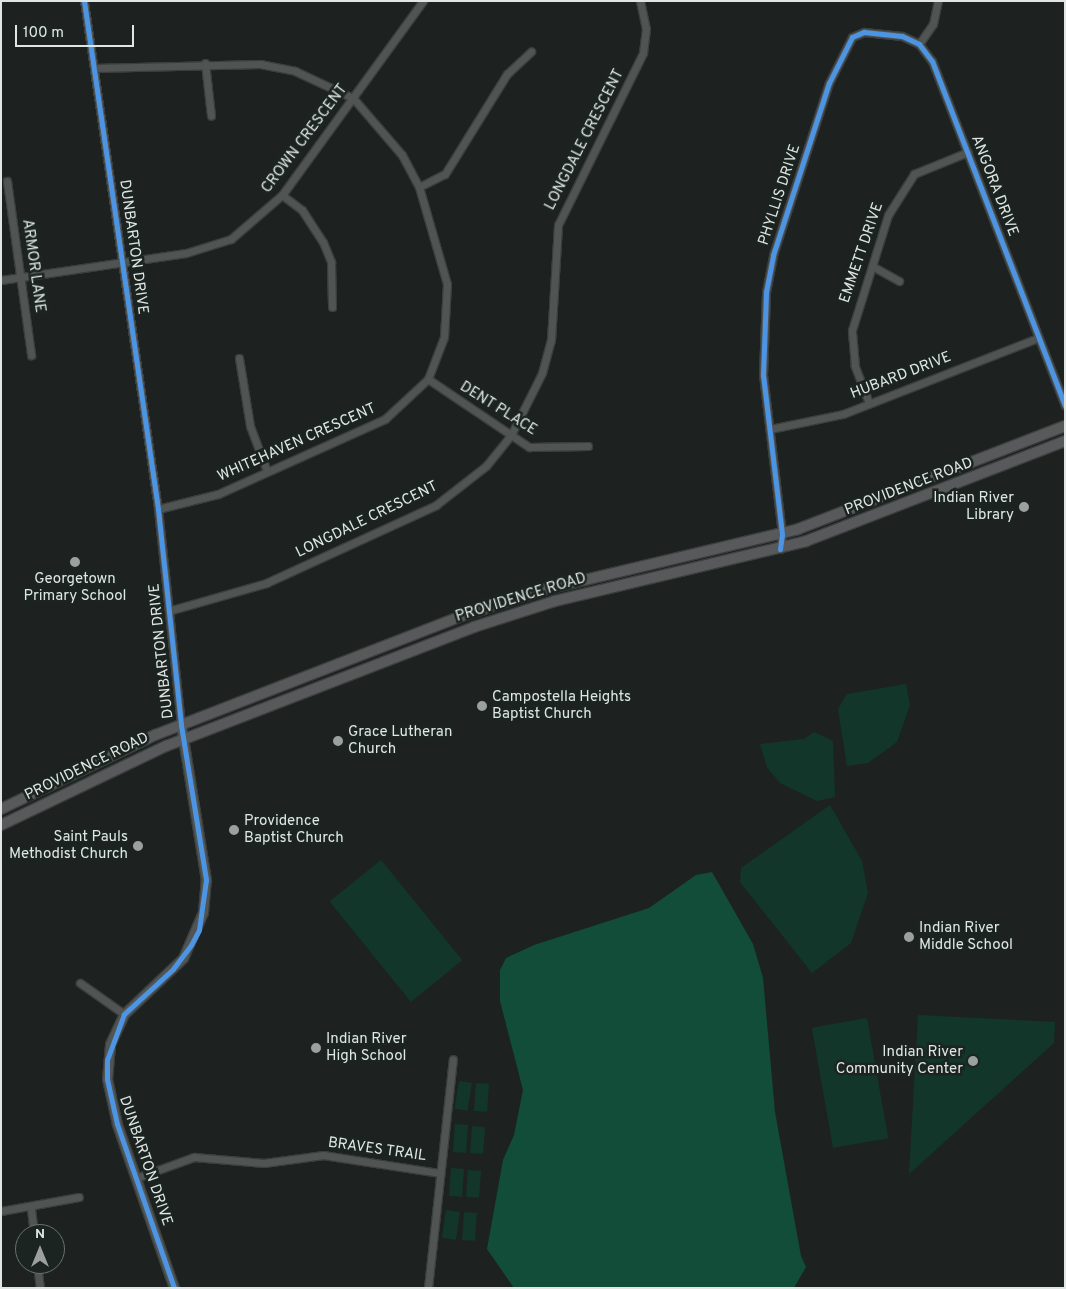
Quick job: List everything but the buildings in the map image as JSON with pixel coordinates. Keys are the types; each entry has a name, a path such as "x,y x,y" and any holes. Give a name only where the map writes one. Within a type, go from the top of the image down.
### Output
{"main road":[{"name":"PROVIDENCE ROAD","path":"1,809 181,725 520,597 782,534 1065,426"},
{"name":"PROVIDENCE ROAD","path":"1,825 184,739 514,613 780,549 860,523 1065,441"}],"street":[{"name":"DUNBARTON DRIVE","path":"84,1 158,509 172,610 181,725 206,880 202,912 183,958 124,1014 110,1044 107,1079 136,1178 174,1288"},
{"name":"CROWN CRESCENT","path":"1,280 186,253 231,238 282,195 423,1"},
{"name":"LONGDALE CRESCENT","path":"172,610 266,583 436,505 486,466 511,435 542,373 551,340 558,225 643,53 646,29 640,1"},
{"path":"919,44 933,24 938,1"},
{"name":"PHYLLIS DRIVE","path":"780,549 782,534 770,429 762,330 773,256 829,83 852,37 888,33 919,44"},
{"name":"ANGORA DRIVE","path":"919,44 937,71 1065,405"},
{"path":"418,187 445,174 507,74 531,52"},
{"path":"94,68 205,62 278,66 353,98 402,155 418,187 442,261 448,311 428,380"},
{"path":"205,62 211,116"},
{"name":"EMMETT DRIVE","path":"869,403 852,350 856,311 888,215 906,182 924,166 968,152"},
{"name":"ARMOR LANE","path":"7,181 22,278 31,355"},
{"path":"282,195 302,210 323,242 331,262 332,307"},
{"path":"872,266 899,281"},
{"name":"HUBARD DRIVE","path":"770,429 823,420 1038,338"},
{"path":"239,358 250,426 267,471"},
{"name":"DENT PLACE","path":"428,380 529,447 588,446"},
{"name":"WHITEHAVEN CRESCENT","path":"158,509 203,499 385,419 428,380"},
{"path":"80,983 124,1014"},
{"name":"BRAVES TRAIL","path":"428,1288 439,1172 453,1059"},
{"name":"BRAVES TRAIL","path":"136,1178 194,1156 264,1163 323,1155 439,1172"},
{"path":"1,1211 31,1209 79,1197"},
{"path":"31,1209 33,1224"},
{"path":"38,1274 40,1288"}],"shaded area":[{"path":"906,684 910,705 897,742 868,763 847,766 838,709 847,694"},
{"path":"814,732 833,741 835,797 817,801 780,783 767,767 760,744 804,739"},
{"path":"830,805 862,861 868,893 851,943 812,973 740,882 741,868"},
{"path":"381,860 462,960 411,1002 330,902"},
{"path":"712,872 753,944 763,978 775,1112 801,1256 806,1267 794,1288 514,1288 487,1249 503,1160 514,1135 523,1090 500,1001 500,970 506,958 534,945 649,908 696,875"},
{"path":"918,1015 1055,1022 1054,1043 909,1174"},
{"path":"867,1018 888,1138 833,1148 812,1028"},
{"path":"459,1081 472,1083 467,1111 455,1109"},
{"path":"476,1083 489,1084 487,1112 474,1111"},
{"path":"455,1124 468,1125 466,1153 453,1152"},
{"path":"472,1126 485,1127 483,1154 470,1153"},
{"path":"451,1168 464,1169 462,1197 449,1196"},
{"path":"468,1170 481,1171 479,1198 466,1197"},
{"path":"446,1210 460,1212 456,1240 442,1238"},
{"path":"464,1212 477,1213 475,1241 462,1240"}],"cycle path":[{"path":"84,1 158,509 181,725 206,880 199,930 191,945 173,969 124,1014 107,1060 107,1079 117,1124 174,1288"},
{"path":"780,549 782,534 763,375 766,292 773,255 829,83 852,37 864,32 902,36 919,44 932,61 1065,405"}],"place":[{"name":"Indian River Library","path":"1024,507"},
{"name":"Georgetown Primary School","path":"75,562"},
{"name":"Campostella Heights Baptist Church","path":"482,706"},
{"name":"Grace Lutheran Church","path":"338,741"},
{"name":"Providence Baptist Church","path":"234,830"},
{"name":"Saint Pauls Methodist Church","path":"138,846"},
{"name":"Indian River Middle School","path":"909,937"},
{"name":"Indian River High School","path":"316,1048"},
{"name":"Indian River Community Center","path":"973,1061"}]}
